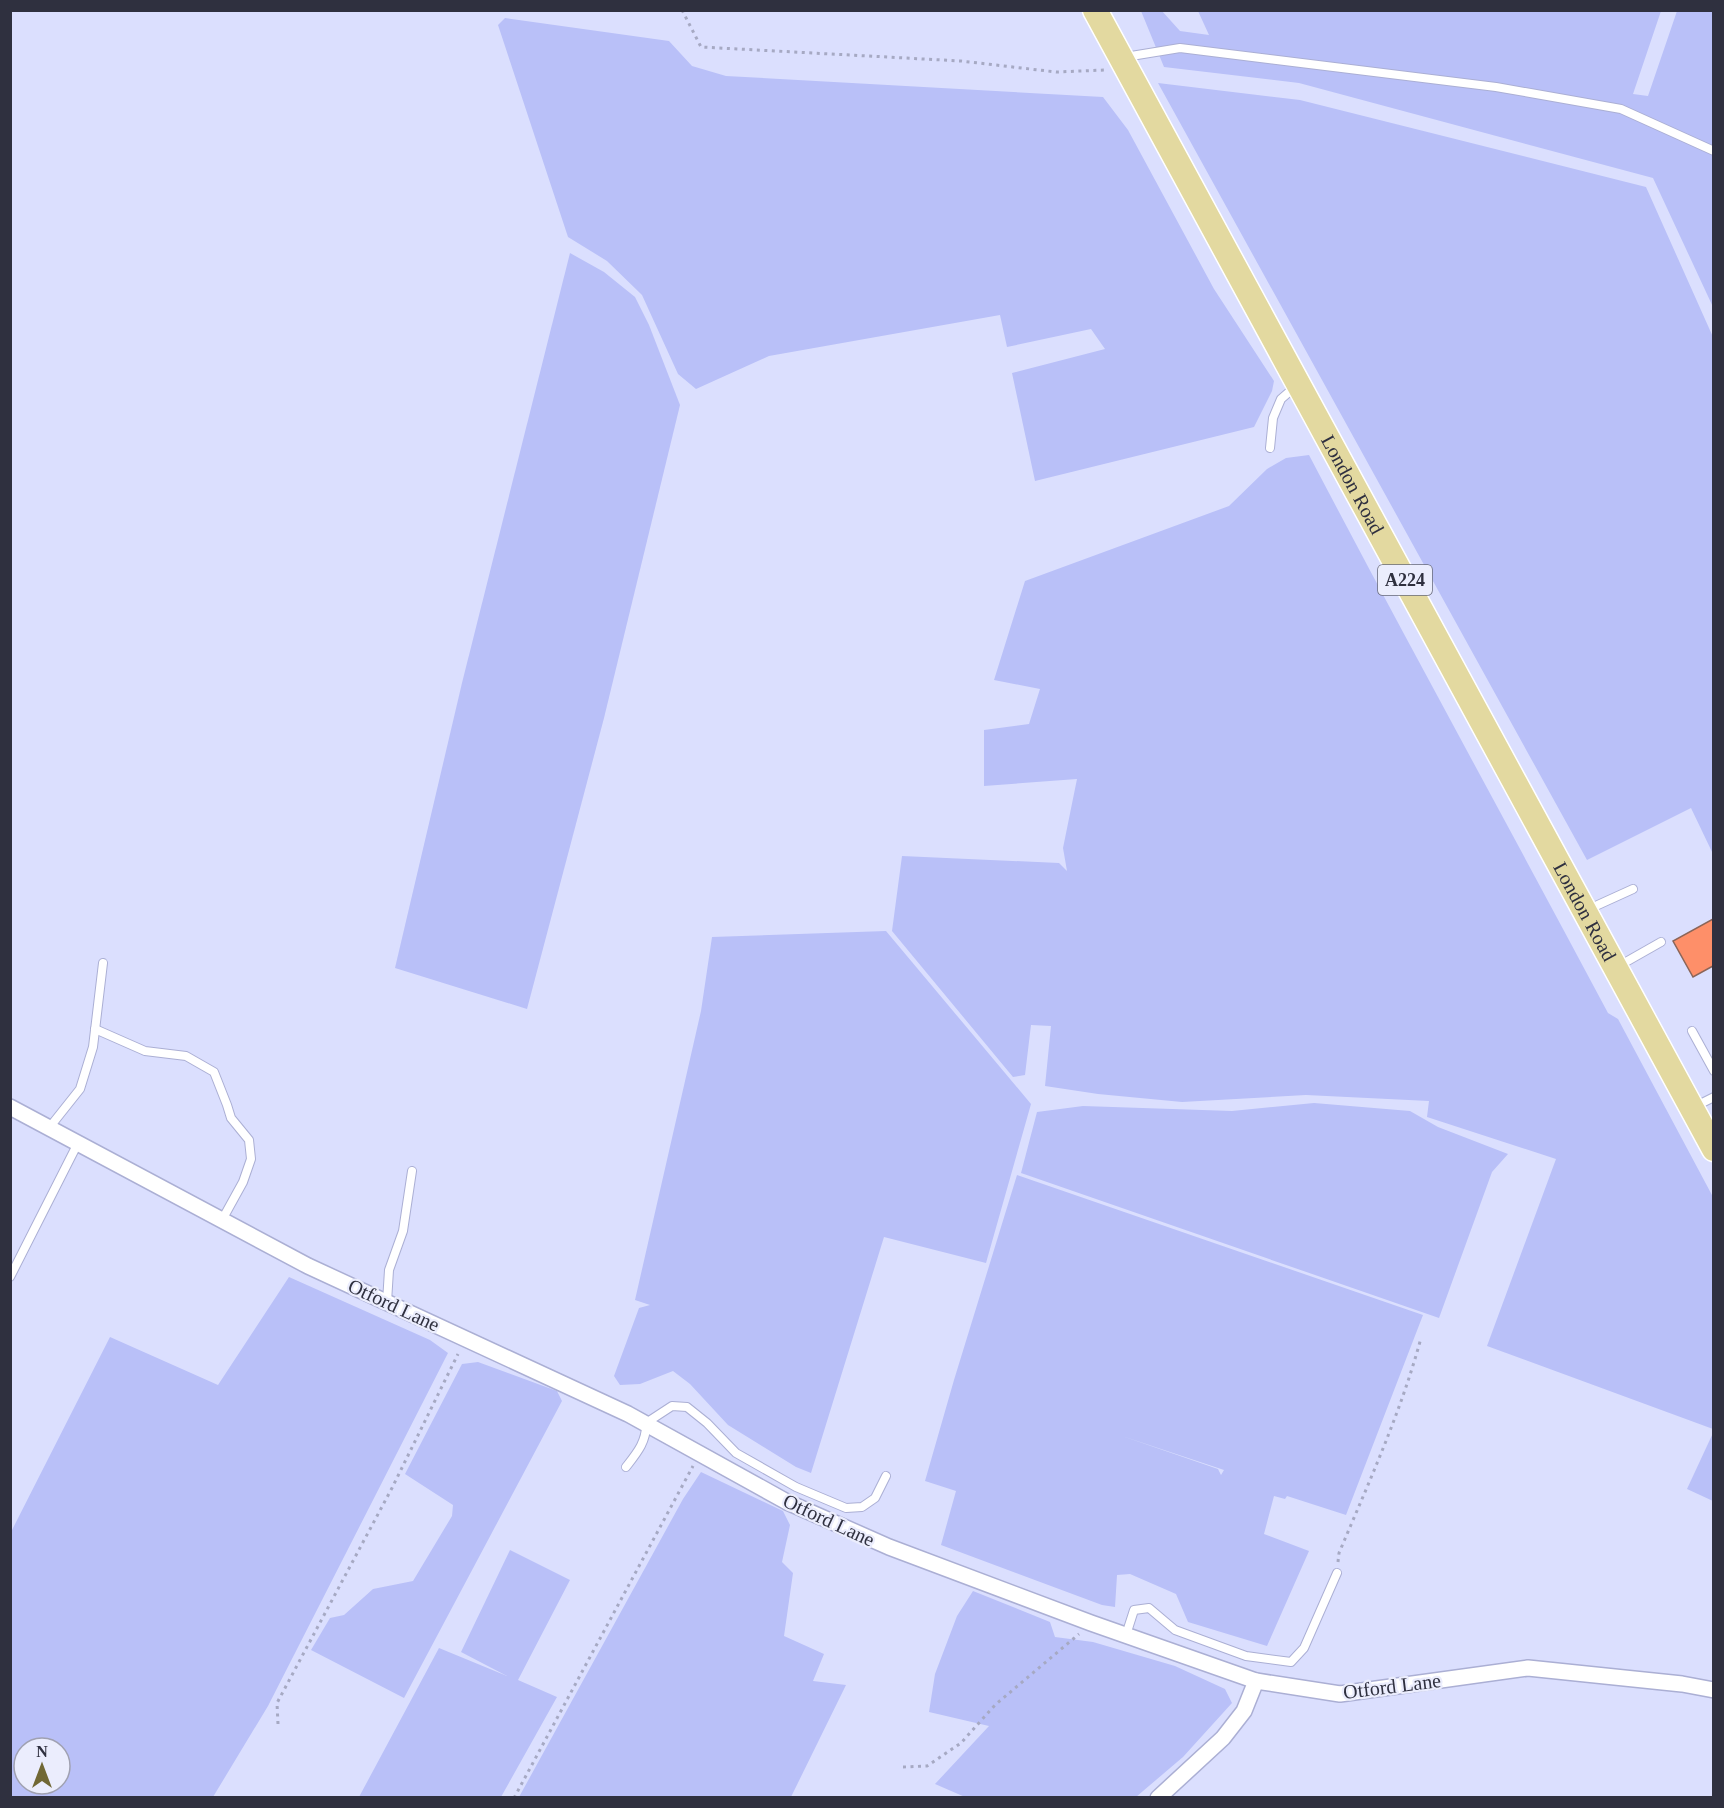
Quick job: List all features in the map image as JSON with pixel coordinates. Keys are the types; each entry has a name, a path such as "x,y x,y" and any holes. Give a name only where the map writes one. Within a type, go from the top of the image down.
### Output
{"main road":[{"name":"London Road","path":"1095,10 1713,1149"}],"street":[{"name":"Otford Lane","path":"10,1107 308,1266 646,1423 787,1502 879,1542 1091,1623 1256,1681 1340,1694 1528,1668 1682,1684 1713,1690"},
{"path":"1158,1797 1223,1738 1244,1711 1256,1681"}],"lane":[{"path":"1121,59 1180,48 1496,87 1622,109 1713,151"},
{"path":"1270,448 1273,418 1281,399 1298,384"},
{"path":"1585,911 1633,889"},
{"path":"1616,968 1661,942"},
{"path":"49,1128 80,1089 93,1047 103,963"},
{"path":"95,1029 146,1051 186,1056 214,1072 231,1118 249,1140 251,1159 243,1182 222,1220"},
{"path":"1692,1031 1713,1071"},
{"path":"1692,1108 1713,1097"},
{"path":"10,1277 78,1143"},
{"path":"387,1302 389,1270 403,1231 412,1171"},
{"path":"626,1467 641,1447 647,1433 646,1423 672,1406 687,1407 707,1423 736,1453 796,1487 846,1508 862,1507 875,1498 886,1476"},
{"path":"1126,1635 1134,1610 1149,1608 1175,1630 1246,1656 1291,1662 1304,1648 1337,1572"}],"path":[{"path":"682,10 701,47 961,61 1056,72 1103,71 1121,59"},
{"path":"1337,1572 1339,1553 1382,1451 1421,1338"},
{"path":"278,1725 277,1703 393,1488 466,1339"},
{"path":"514,1797 700,1452"},
{"path":"903,1767 927,1766 961,1743 995,1705 1091,1623"}],"shaded area":[{"path":"1141,11 1162,11 1180,31 1209,35 1198,11 1661,11 1633,94 1648,96 1677,11 1713,11 1713,307 1653,178 1299,83 1164,67"},
{"path":"505,18 669,41 692,66 726,76 1103,97 1128,130 1214,289 1274,381 1272,391 1254,427 1035,481 1012,373 1105,349 1091,329 1007,347 1000,315 769,356 696,389 678,374 642,295 607,261 568,237 498,25"},
{"path":"1158,83 1300,100 1646,187 1713,337 1713,854 1691,808 1587,860"},
{"path":"570,253 604,272 635,297 649,325 680,405 604,718 527,1009 395,968 462,683"},
{"path":"1309,455 1608,1013 1618,1019 1713,1197 1713,1429 1487,1346 1556,1159 1427,1117 1429,1101 1306,1095 1182,1102 1045,1086 1051,1026 1031,1025 1025,1075 1013,1077 892,931 902,856 1059,863 1067,871 1063,848 1077,779 984,786 984,730 1029,724 1040,689 994,680 1025,581 1229,506 1267,469 1286,458"},
{"path":"886,931 1031,1104 986,1263 884,1237 811,1473 796,1467 728,1425 690,1384 673,1371 640,1384 620,1385 614,1376 639,1308 650,1305 635,1300 701,1011 712,937"},
{"path":"1314,1103 1410,1111 1438,1127 1508,1154 1492,1172 1439,1318 1021,1173 1037,1112 1083,1106 1232,1111"},
{"path":"1017,1175 1423,1315 1346,1515 1287,1496 1285,1499 1274,1496 1264,1534 1309,1551 1267,1646 1188,1622 1176,1594 1130,1574 1117,1575 1115,1607 1102,1605 941,1545 956,1491 925,1481","holes":["1122,1436 1224,1470 1221,1475 1218,1469"]},
{"path":"289,1277 430,1340 448,1353 268,1706 213,1797 11,1797 11,1532 110,1337 218,1385"},
{"path":"478,1362 557,1391 562,1401 404,1698 311,1650 330,1618 344,1615 373,1589 413,1581 452,1516 453,1505 405,1474 462,1364"},
{"path":"1713,1433 1713,1501 1687,1489"},
{"path":"701,1472 783,1511 790,1525 782,1562 793,1573 784,1636 824,1654 813,1681 846,1685 791,1797 519,1797 683,1499"},
{"path":"510,1550 570,1580 518,1680 557,1697 501,1797 359,1797 439,1648 507,1676 461,1652"},
{"path":"973,1591 1050,1622 1055,1637 1093,1642 1175,1666 1225,1689 1232,1703 1183,1757 1136,1797 965,1797 935,1784 989,1726 929,1712 935,1674 957,1616"}],"building":[{"path":"1713,919 1713,966 1693,977 1673,941"}]}
